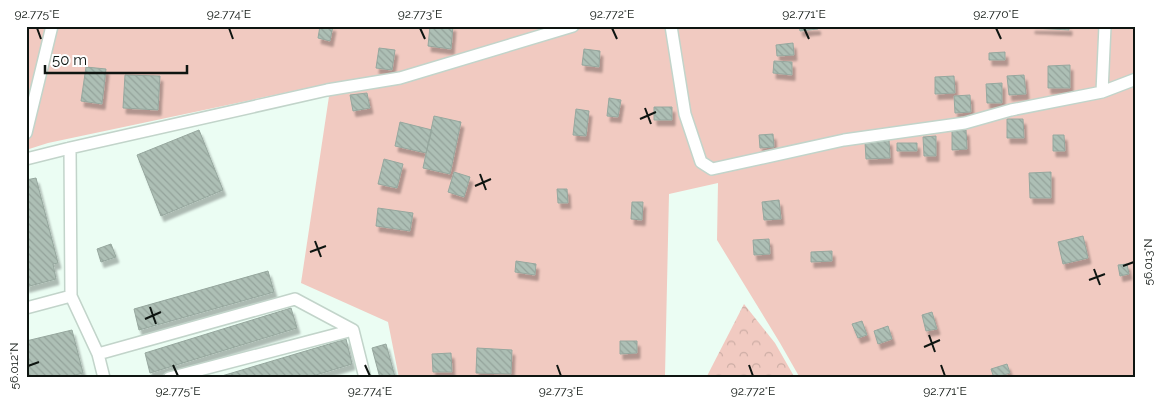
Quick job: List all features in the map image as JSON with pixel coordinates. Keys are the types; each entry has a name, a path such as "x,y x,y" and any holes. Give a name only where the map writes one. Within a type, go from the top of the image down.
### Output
{"lane":[{"path":"26,133 52,26"},
{"path":"26,159 326,90 400,78 573,26"},
{"path":"671,26 685,114 701,162 712,169 844,140 965,123 1011,110 1102,92 1136,79"},
{"path":"1102,92 1105,26"},
{"path":"70,148 71,296 98,354 104,378"},
{"path":"26,308 71,296"},
{"path":"98,354 295,299 353,330 365,378"},
{"path":"169,378 353,330"}],"green space":[{"path":"26,26 1136,26 1136,378 800,378 717,240 718,183 669,194 665,375 566,378 399,378 388,322 301,283 331,83 48,143 26,150"},
{"path":"744,304 775,343 795,378 706,378"}],"building":[{"path":"320,26 333,26 330,41 318,38"},
{"path":"430,26 453,26 451,49 428,46"},
{"path":"799,26 817,26 818,29 800,31"},
{"path":"1032,26 1069,26 1069,30 1032,28"},
{"path":"793,43 794,55 777,56 776,45"},
{"path":"379,48 395,50 392,70 376,68"},
{"path":"584,49 600,51 599,67 582,65"},
{"path":"1005,52 1005,60 989,60 989,53"},
{"path":"774,61 792,62 792,75 773,73"},
{"path":"1070,65 1070,88 1048,88 1048,66"},
{"path":"86,67 106,69 102,104 81,101"},
{"path":"125,75 160,76 158,110 123,108"},
{"path":"1024,75 1026,94 1009,95 1007,76"},
{"path":"954,76 955,93 935,94 935,77"},
{"path":"1002,83 1002,103 987,103 986,84"},
{"path":"367,93 370,108 353,111 350,95"},
{"path":"970,95 971,112 955,113 954,96"},
{"path":"609,98 621,100 618,117 607,116"},
{"path":"654,107 672,107 672,120 654,120"},
{"path":"576,109 589,111 586,136 573,135"},
{"path":"434,116 461,122 450,174 423,168"},
{"path":"1007,119 1023,119 1024,138 1007,138"},
{"path":"400,122 432,130 426,153 395,146"},
{"path":"199,130 223,190 161,216 137,155"},
{"path":"966,130 967,149 952,150 952,131"},
{"path":"773,134 774,147 760,148 759,135"},
{"path":"1053,135 1064,135 1065,151 1053,151"},
{"path":"936,136 936,156 924,156 923,137"},
{"path":"889,140 890,158 866,159 865,142"},
{"path":"897,143 917,143 917,151 897,151"},
{"path":"384,159 403,164 397,188 378,184"},
{"path":"454,172 470,177 464,197 448,192"},
{"path":"1051,172 1051,198 1030,198 1029,173"},
{"path":"36,178 58,263 53,264 56,279 26,287 26,180"},
{"path":"557,189 567,189 568,203 558,203"},
{"path":"779,200 781,219 764,220 762,202"},
{"path":"632,202 643,202 642,220 631,219"},
{"path":"378,208 413,213 410,231 376,226"},
{"path":"1083,236 1088,258 1063,264 1058,242"},
{"path":"769,239 770,254 754,255 753,240"},
{"path":"111,244 116,257 101,262 97,249"},
{"path":"832,251 832,261 811,262 811,252"},
{"path":"516,261 536,264 535,275 515,272"},
{"path":"1127,264 1129,274 1120,276 1118,265"},
{"path":"268,271 274,292 139,330 134,309"},
{"path":"291,308 297,328 150,373 145,353"},
{"path":"932,312 937,329 926,331 922,315"},
{"path":"862,321 867,335 858,338 852,324"},
{"path":"888,326 892,339 878,344 874,331"},
{"path":"72,330 83,373 63,378 26,378 26,341"},
{"path":"346,339 352,364 306,378 215,378"},
{"path":"620,341 637,341 637,353 620,354"},
{"path":"386,344 395,377 380,378 372,348"},
{"path":"477,348 512,350 511,374 476,373"},
{"path":"451,353 452,372 433,372 432,354"},
{"path":"1007,364 1010,373 994,378 991,369"}]}
